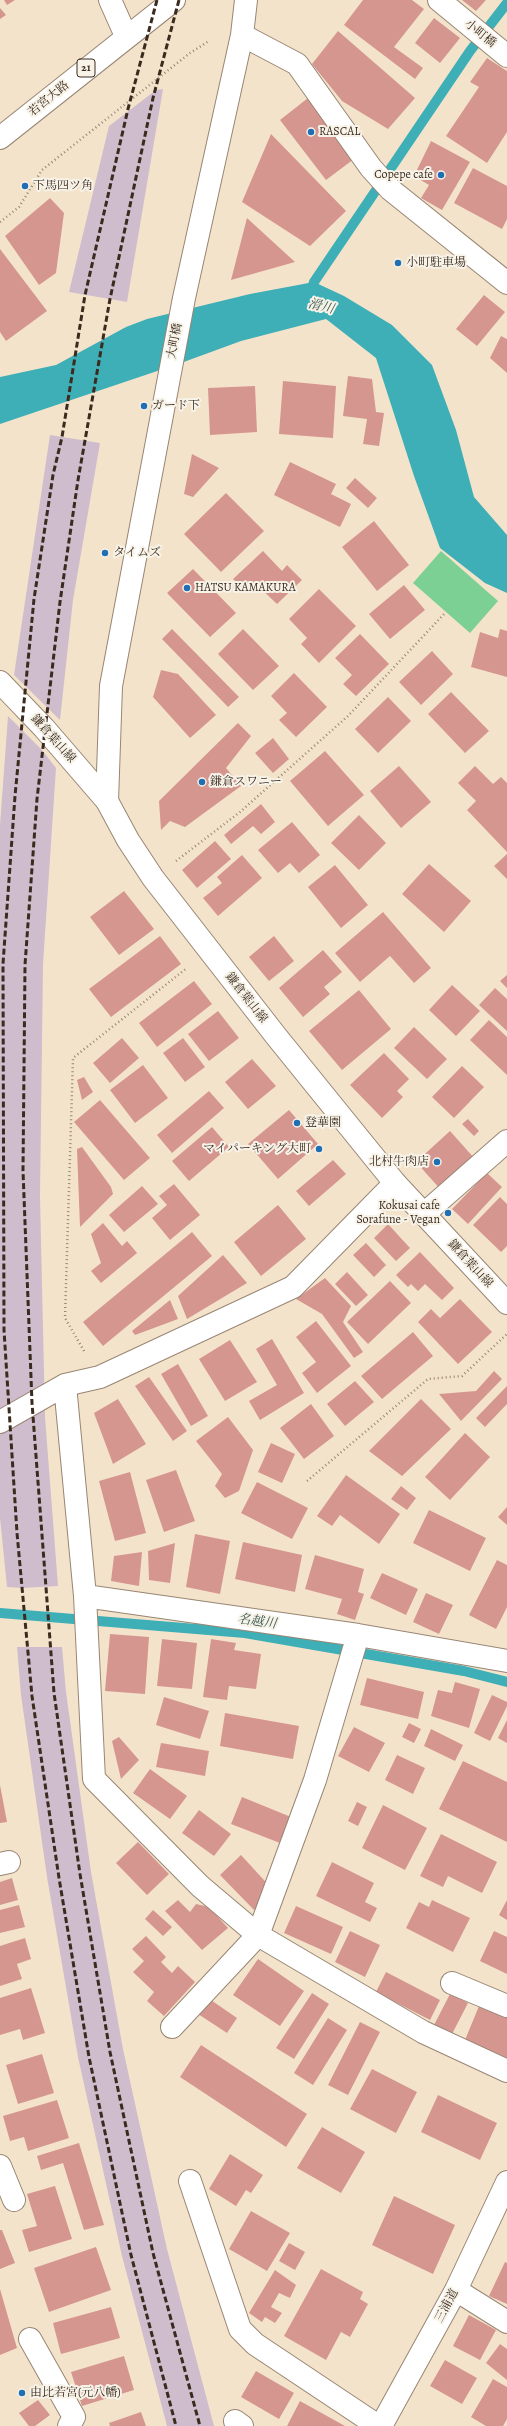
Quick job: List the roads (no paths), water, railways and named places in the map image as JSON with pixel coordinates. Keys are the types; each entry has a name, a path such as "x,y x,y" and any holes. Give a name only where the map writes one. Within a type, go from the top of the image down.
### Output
{"street":[{"path":"110,0 126,36"},
{"name":"若宮大路","path":"0,138 126,36 174,0"},
{"name":"大町橋","path":"107,800 111,686 167,384 184,298 242,35 246,0"},
{"name":"小町橋","path":"446,6 507,56"},
{"path":"242,35 297,64 370,168 392,190 507,283"},
{"name":"鎌倉葉山線","path":"0,682 44,728 107,800 128,840 153,878 395,1183 507,1303"},
{"path":"424,1214 507,1141"},
{"path":"0,1422 65,1385 100,1377 293,1287 395,1183"},
{"path":"65,1385 85,1596 94,1779 200,1886 258,1935 423,2032 507,2071"},
{"path":"85,1596 358,1635 507,1661"},
{"path":"172,2027 258,1935 315,1780 358,1635"},
{"path":"452,1983 507,2006"},
{"path":"0,2166 14,2200"},
{"path":"190,2181 240,2329 255,2344 378,2426"},
{"name":"三浦道","path":"381,2426 456,2290 507,2182"},
{"path":"456,2290 507,2322"},
{"path":"30,2339 74,2418 69,2426"}],"water":[{"name":"滑川","path":"314,282 344,296 392,325 432,365 456,430 474,497 507,535 507,593 485,583 440,548 414,476 376,358 326,319 241,341 181,363 0,424 0,377 56,365 126,327 147,319 250,294"}],"waterway":[{"name":"滑川","path":"310,294 314,282 470,51 507,3"},
{"name":"名越川","path":"0,1613 245,1633 464,1671 507,1682"}],"railway":[{"path":"157,0 128,109 85,295 62,437 53,475 34,599 15,796 3,964 4,1330 17,1533 32,1696 59,1878 89,2057 131,2255 176,2426"},
{"path":"179,0 153,98 110,299 78,480 60,602 37,799 25,965 23,1171 32,1403 54,1693 80,1874 110,2052 153,2253 200,2426"}],"place":[{"name":"RASCAL","path":"311,132"},
{"name":"Copepe cafe","path":"441,175"},
{"name":"下馬四ツ角","path":"25,186"},
{"name":"小町駐車場","path":"398,263"},
{"name":"ガード下","path":"144,406"},
{"name":"タイムズ","path":"105,553"},
{"name":"HATSU KAMAKURA","path":"187,588"},
{"name":"鎌倉スワニー","path":"202,782"},
{"name":"登華園","path":"297,1123"},
{"name":"マイパーキング大町","path":"319,1149"},
{"name":"北村牛肉店","path":"437,1162"},
{"name":"Kokusai cafe Sorafune - Vegan","path":"448,1213"},
{"name":"由比若宮(元八幡)","path":"22,2393"}]}
